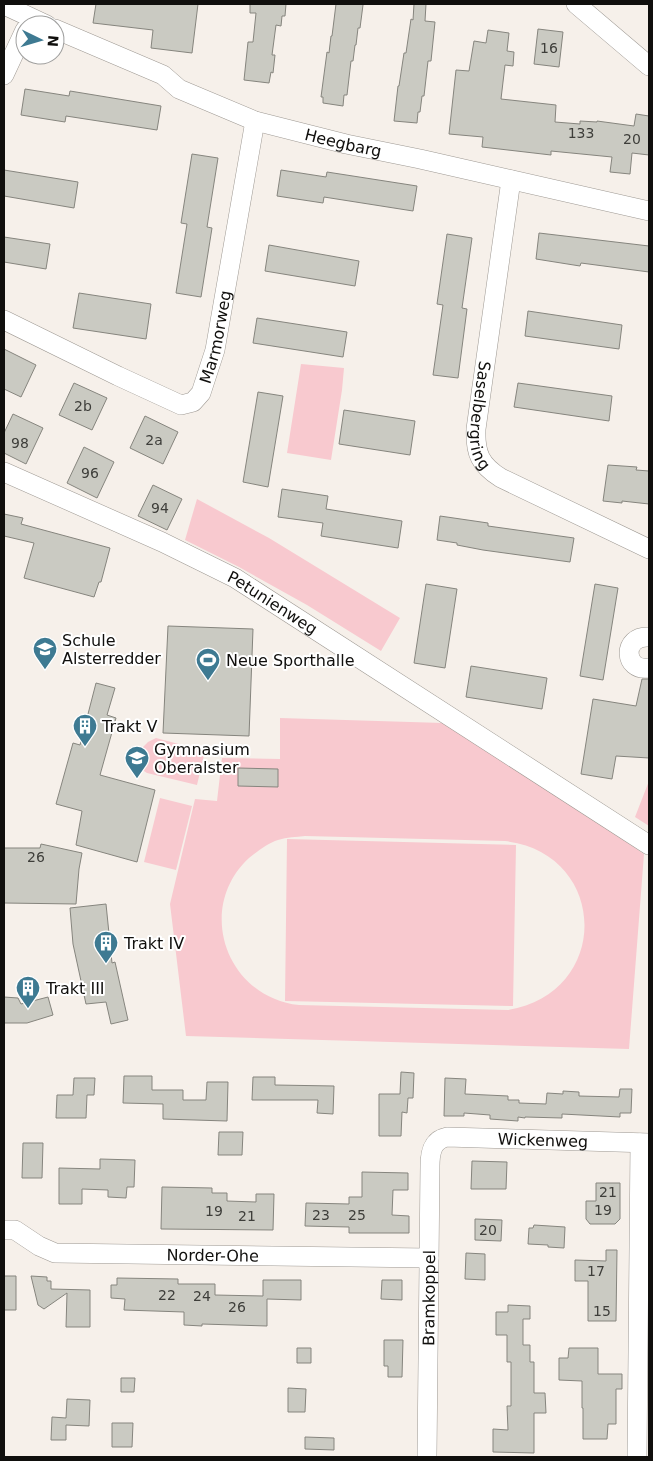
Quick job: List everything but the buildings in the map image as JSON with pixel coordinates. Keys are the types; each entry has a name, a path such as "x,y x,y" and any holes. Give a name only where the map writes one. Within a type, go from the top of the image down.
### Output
{"street":[{"path":"576,4 649,66"},
{"path":"4,5 23,15"},
{"name":"Heegbarg","path":"65,33 163,75 179,89 255,121 346,144 649,211"},
{"path":"4,75 15,54"},
{"name":"Marmorweg","path":"4,320 181,405 193,402 201,393 215,350 255,121"},
{"name":"Saselbergring","path":"511,180 476,421 476,444 479,456 487,468 501,478 649,549"},
{"name":"Petunienweg","path":"4,472 162,542 235,578 649,845"},
{"path":"649,637 638,638 634,641 629,651 629,657 636,666 649,668"},
{"name":"Wickenweg","path":"436,1141 447,1136 645,1143"},
{"name":"Bramkoppel","path":"427,1457 430,1155 436,1141"},
{"path":"637,1457 645,1143"},
{"name":"Norder-Ohe","path":"4,1230 15,1230 39,1246 55,1253 429,1258"}],"shaded area":[{"path":"301,364 344,368 331,460 287,453"},
{"path":"197,499 269,538 400,618 381,651 307,605 239,567 185,540"},
{"path":"280,718 443,723 644,854 629,1049 186,1036 170,904 195,799 217,801 222,758 280,759","holes":["305,836 505,841 539,851 564,870 579,895 584,924 580,952 566,978 542,998 508,1010 299,1005 274,998 253,986 237,968 226,947 222,924 224,901 233,878 249,858 274,841"]},
{"path":"156,738 205,751 197,785 147,773 138,767 135,755 148,742"},
{"path":"649,781 649,826 635,817"},
{"path":"160,798 192,806 176,870 144,862"},
{"path":"287,839 516,845 513,1006 285,1001"}],"place":[{"name":"Schule Alsterredder","path":"45,670"},
{"name":"Neue Sporthalle","path":"208,681"},
{"name":"Trakt V","path":"85,747"},
{"name":"Gymnasium Oberalster","path":"137,779"},
{"name":"Trakt IV","path":"106,964"},
{"name":"Trakt III","path":"28,1009"}]}
